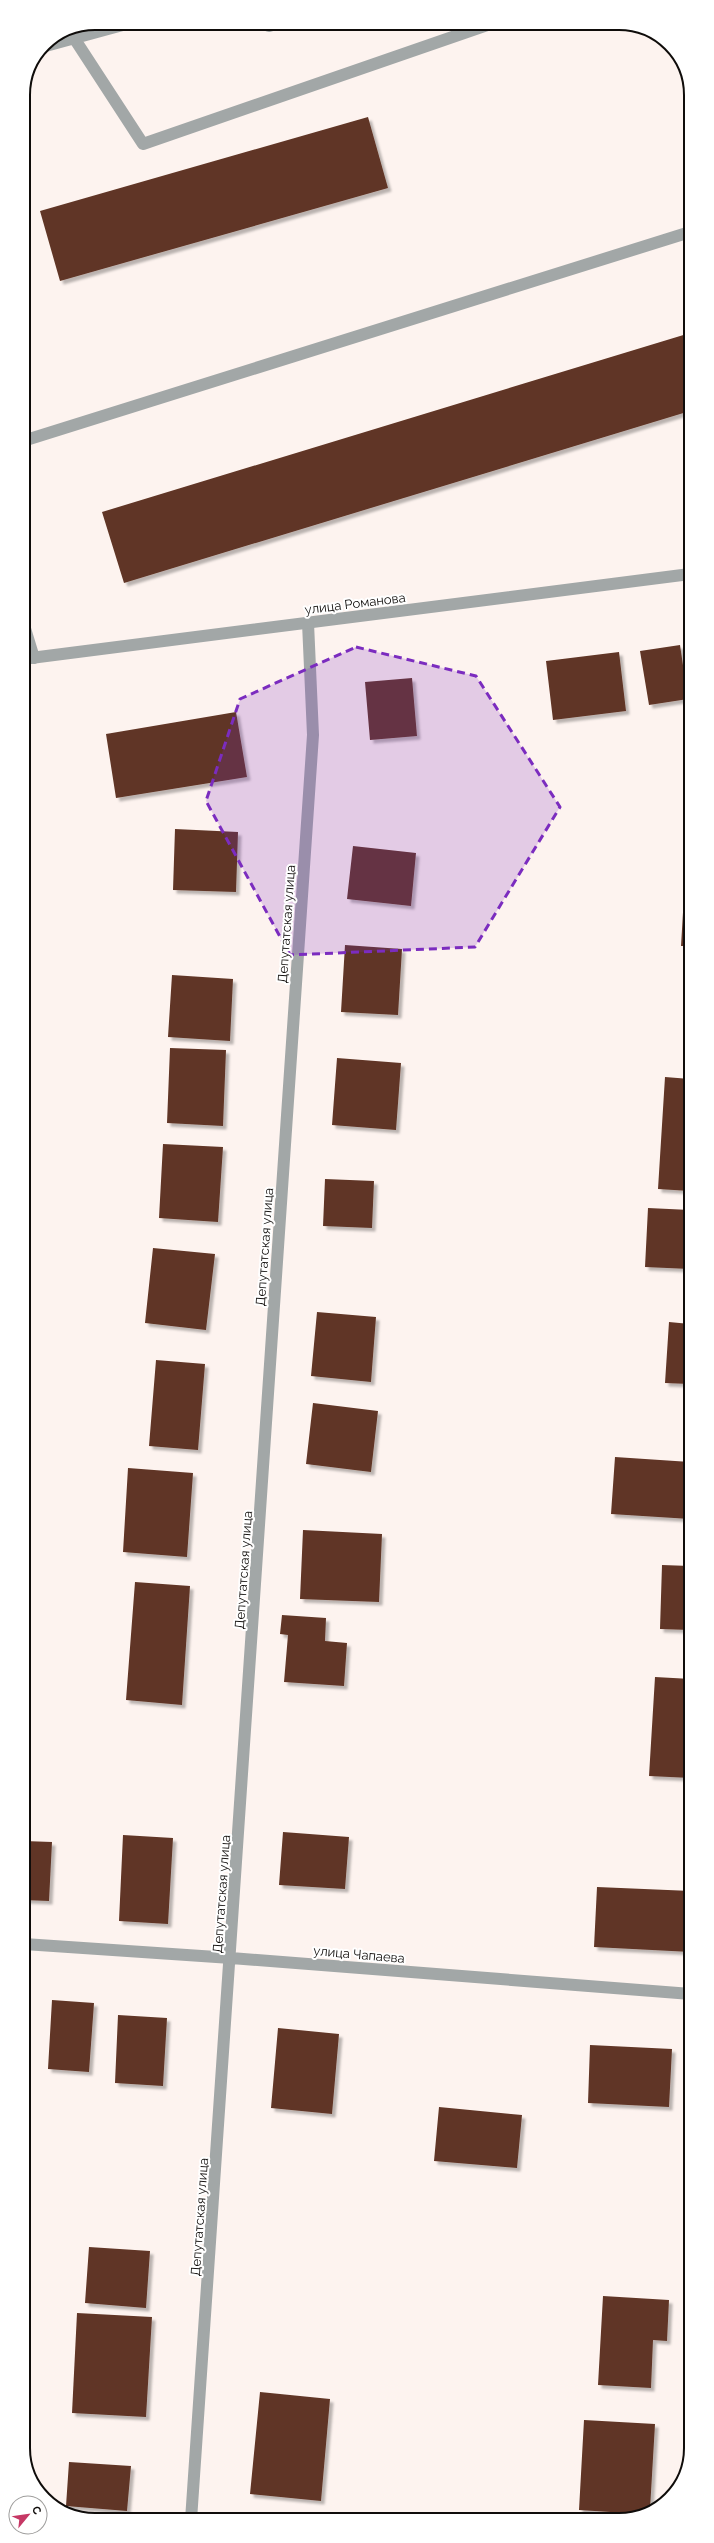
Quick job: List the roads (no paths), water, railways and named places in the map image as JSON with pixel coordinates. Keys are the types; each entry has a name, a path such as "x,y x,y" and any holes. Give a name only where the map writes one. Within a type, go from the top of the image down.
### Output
{"street":[{"path":"74,34 143,144 473,30"},
{"path":"30,439 684,234"},
{"name":"улица Романова","path":"30,658 684,575"},
{"name":"Депутатская улица","path":"191,2513 231,1958 312,735 308,623"},
{"name":"улица Чапаева","path":"30,1944 231,1958 684,1993"}]}
